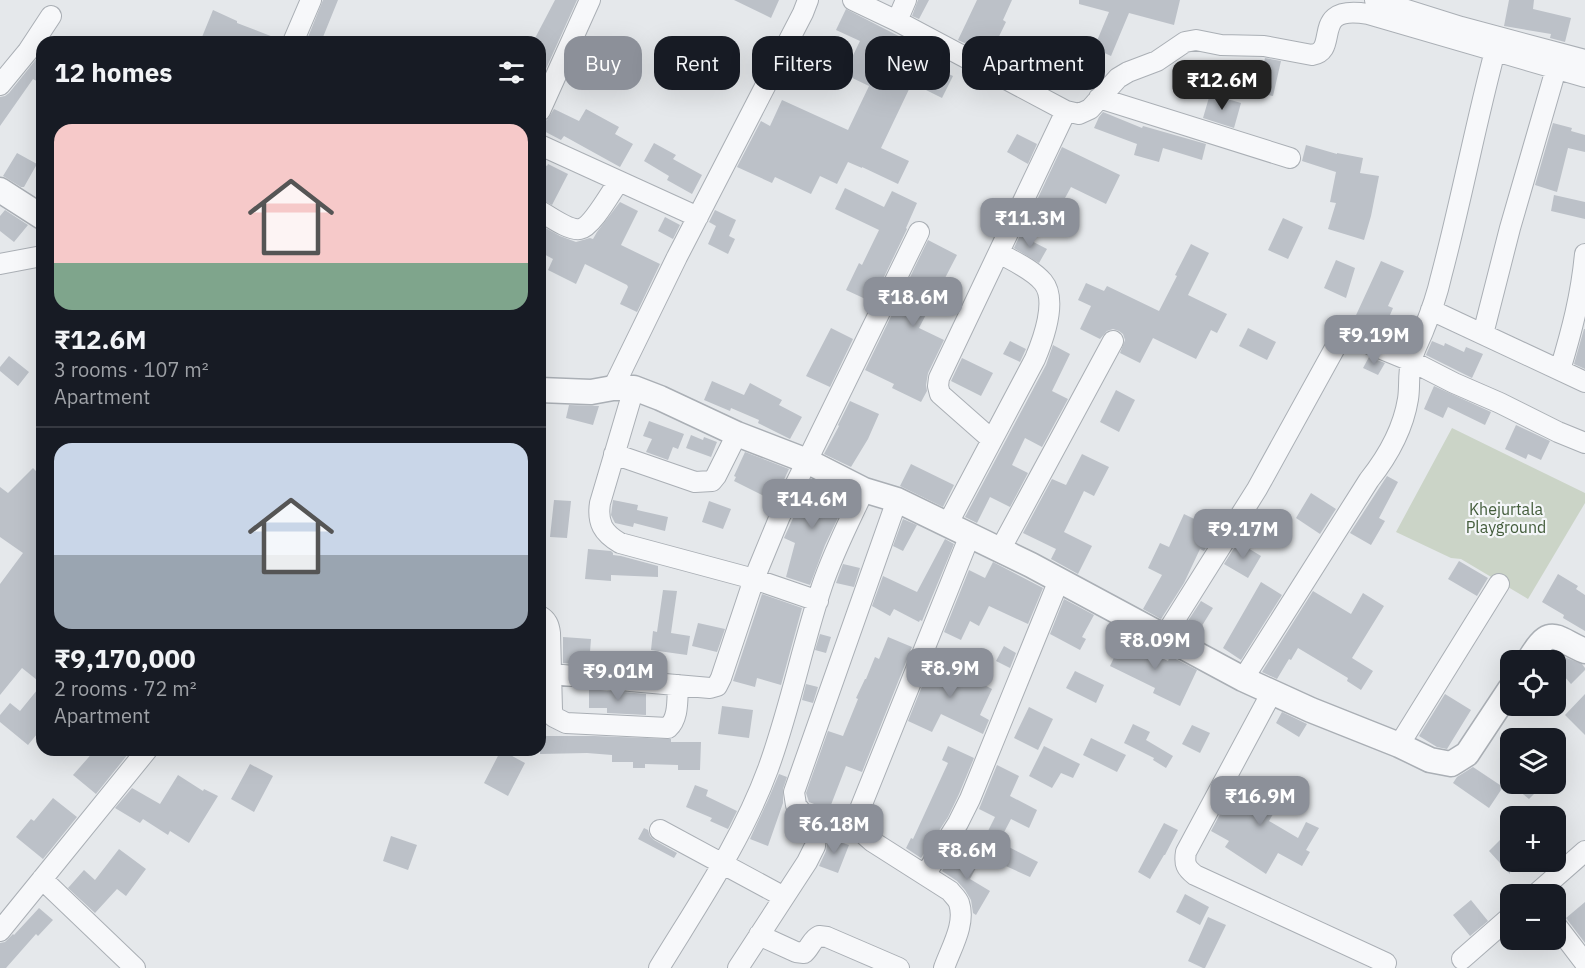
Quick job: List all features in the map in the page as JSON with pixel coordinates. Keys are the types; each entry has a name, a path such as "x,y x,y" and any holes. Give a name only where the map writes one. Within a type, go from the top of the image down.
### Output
{"street":[{"path":"296,36 311,0"},
{"path":"546,98 590,0"},
{"path":"808,0 698,217 624,388 615,454 598,514 603,530 620,543 754,579 818,601"},
{"path":"854,0 1066,111 1079,114 1090,109 1118,78 1157,61 1185,42 1196,40 1221,45 1264,46 1312,55 1319,54 1323,50 1331,22 1336,16 1354,12 1368,14 1585,77"},
{"path":"897,21 906,0"},
{"path":"1375,0 1431,9 1461,27 1585,60"},
{"path":"38,36 51,16"},
{"path":"0,85 36,39"},
{"path":"1243,679 1369,480 1384,461 1402,423 1408,400 1411,362 1441,278 1495,51"},
{"path":"1483,334 1510,228 1556,69"},
{"path":"1099,98 1290,158"},
{"path":"992,439 940,394 939,378 1066,111"},
{"path":"546,147 698,217"},
{"path":"546,214 571,228 580,229 594,218 619,181"},
{"path":"0,190 36,213"},
{"path":"551,674 710,688 717,686 754,579 780,516 919,232"},
{"path":"947,525 1040,348 1047,320 1050,300 1044,283 1033,273 999,253"},
{"path":"1560,370 1575,321 1585,256"},
{"path":"0,264 36,257"},
{"path":"1431,310 1585,382"},
{"path":"1164,637 1257,489 1336,346 1346,338 1355,338 1411,362 1585,443"},
{"path":"1000,550 1113,341"},
{"path":"546,390 591,392 624,388 660,398 737,434 807,461 864,490 897,501 1059,580 1243,679 1430,760 1451,764 1467,754 1500,704"},
{"path":"615,454 695,482 712,481 737,434"},
{"path":"659,968 722,864 751,809 779,738 834,552 864,490"},
{"path":"738,968 815,846 816,837 813,826 796,805 794,792 897,501"},
{"path":"944,968 960,928 959,901 950,891 861,832 858,814 969,536"},
{"path":"925,875 958,823 970,799 1059,580"},
{"path":"1399,745 1499,584"},
{"path":"546,620 550,633 554,717 567,723 668,728 674,723 676,716 678,685"},
{"path":"1534,650 1544,640 1554,637 1562,638 1585,651"},
{"path":"1272,692 1186,852 1184,861 1187,868 1195,875 1386,963"},
{"path":"0,931 142,756"},
{"path":"660,830 784,897"},
{"path":"1547,884 1585,851"},
{"path":"42,879 135,968"},
{"path":"1462,960 1500,926"},
{"path":"759,935 796,952 804,953 814,938 827,937 899,968"},
{"path":"1566,938 1585,963"}],"green space":[{"name":"Khejurtala Playground","path":"1452,428 1585,493 1585,503 1528,599 1461,559 1451,558 1396,532"}],"building":[{"path":"323,0 338,0 323,36 308,36"},
{"path":"555,0 577,0 546,69 546,36 536,36"},
{"path":"734,0 779,0 771,18"},
{"path":"918,0 929,0 919,19 912,16"},
{"path":"977,0 1012,0 999,36 962,36 962,42 958,40"},
{"path":"1079,0 1180,0 1174,25 1129,13 1111,56 1105,53 1105,36 1099,36 1109,12 1079,4"},
{"path":"1509,0 1534,0 1533,9 1571,18 1565,42 1550,38 1551,34 1504,26"},
{"path":"846,9 899,36 865,36 865,84 853,78 853,55 860,41 836,30"},
{"path":"213,10 237,23 271,36 202,36"},
{"path":"1265,58 1281,61 1273,96 1257,93"},
{"path":"36,59 36,81 33,79 0,126 0,97 9,93"},
{"path":"867,90 909,90 881,148 909,161 898,184 848,162 837,184 820,176 811,194 775,177 772,183 737,167 761,121 770,126 782,100 848,130"},
{"path":"926,90 946,90 942,98"},
{"path":"1210,94 1241,103 1234,128 1203,118"},
{"path":"554,109 579,121 586,109 619,127 615,134 633,144 620,167 564,136 561,140 546,132 547,120"},
{"path":"1103,112 1142,128 1143,126 1206,144 1202,160 1163,148 1159,162 1134,155 1137,144 1094,128"},
{"path":"1553,123 1572,128 1571,131 1585,135 1585,152 1568,148 1557,192 1535,185"},
{"path":"1017,134 1037,144 1028,164 1007,152"},
{"path":"654,143 676,155 673,159 702,175 692,194 667,180 669,176 644,161"},
{"path":"1306,145 1337,154 1363,158 1360,173 1379,176 1364,240 1328,229 1336,203 1330,202 1336,172 1302,161"},
{"path":"1062,147 1120,175 1106,204 1071,187 1058,211 1037,200"},
{"path":"17,153 36,163 24,187 3,176"},
{"path":"548,164 568,174 552,205 546,202 546,165"},
{"path":"845,188 884,207 892,191 917,203 872,302 846,290 859,263 862,265 879,230 835,209"},
{"path":"1554,195 1585,202 1585,219 1551,211"},
{"path":"620,202 638,211 621,245 660,264 637,312 620,304 627,285 585,264 576,284 548,270 553,259 546,255 546,228 576,242 593,239"},
{"path":"5,210 28,225 14,242 0,231 0,216"},
{"path":"715,210 736,220 729,236 735,239 728,254 708,244 716,226 709,222"},
{"path":"665,217 680,225 673,239 658,231"},
{"path":"1283,218 1303,227 1288,259 1268,250"},
{"path":"1020,235 1047,249 1039,263 1014,248"},
{"path":"928,240 957,255 919,328 944,340 928,373 927,391 921,402 892,388 894,384 865,370"},
{"path":"1191,244 1209,253 1188,295 1227,314 1217,333 1211,330 1196,359 1153,338 1140,363 1120,353 1125,340 1119,331 1113,329 1107,331 1100,339 1080,329 1091,306 1078,300 1086,283 1104,291 1107,286 1159,311"},
{"path":"1336,260 1355,268 1346,298 1324,288"},
{"path":"1381,261 1404,271 1388,306 1393,308 1381,336 1360,327 1351,326"},
{"path":"831,328 853,339 830,387 806,376"},
{"path":"1248,328 1276,342 1267,360 1239,346"},
{"path":"1585,329 1585,369 1574,364"},
{"path":"1010,341 1026,349 1020,362 1003,354"},
{"path":"1432,341 1444,346 1445,343 1464,352 1466,347 1483,354 1472,378 1426,355"},
{"path":"1053,345 1070,354 1052,391 1068,399 1042,447 1025,438 1012,465 1028,473 1010,507 990,497 977,523 965,517 1046,365"},
{"path":"9,356 29,372 18,386 0,371 0,367"},
{"path":"1369,357 1385,363 1378,375 1363,368"},
{"path":"962,358 993,373 981,396 951,381"},
{"path":"712,381 744,395 750,383 782,400 779,405 802,417 790,439 758,423 759,420 704,400"},
{"path":"1434,386 1491,412 1485,425 1448,407 1443,418 1424,409"},
{"path":"1116,390 1135,400 1119,432 1100,422"},
{"path":"850,401 879,414 868,439 851,467 824,454"},
{"path":"569,405 599,406 593,425 566,418"},
{"path":"649,421 684,434 678,449 673,447 668,460 646,452 652,439 643,436"},
{"path":"1516,425 1550,441 1541,460 1528,454 1526,459 1505,449"},
{"path":"691,435 717,442 711,457 686,448"},
{"path":"745,452 789,469 774,501 734,481"},
{"path":"1082,454 1109,467 1094,496 1084,491 1064,532 1092,546 1078,574 1051,559 1056,549 1023,533 1052,479 1066,485"},
{"path":"911,464 954,485 943,507 900,486"},
{"path":"33,468 36,471 36,679 22,668 0,695 0,584 23,553 0,537 0,487 8,493"},
{"path":"1387,476 1398,482 1379,518 1385,521 1371,545 1350,533"},
{"path":"811,479 847,499 825,545 810,585 786,577 795,543 784,538"},
{"path":"1311,493 1336,509 1320,534 1296,518"},
{"path":"554,500 571,501 567,538 550,537"},
{"path":"613,500 638,505 637,510 668,517 665,531 634,523 633,527 615,523 611,515"},
{"path":"709,501 731,509 723,529 702,522"},
{"path":"1184,514 1217,530 1204,551 1200,549 1184,583 1161,619 1143,609 1162,575 1148,568 1160,543 1169,547"},
{"path":"903,519 917,525 903,551 893,546"},
{"path":"945,539 954,544 922,621 919,622 894,609 890,616 872,606 883,576 917,592"},
{"path":"1238,542 1261,556 1248,578 1224,564"},
{"path":"588,549 611,551 613,555 658,566 658,577 611,575 611,581 585,579"},
{"path":"1459,561 1488,578 1477,596 1448,579"},
{"path":"993,562 1043,588 1028,624 989,606 979,626 970,621 961,640 944,632 969,570 985,578"},
{"path":"843,564 860,568 854,587 836,583"},
{"path":"1558,574 1578,586 1576,589 1585,595 1585,631 1542,602"},
{"path":"1261,582 1282,595 1241,660 1223,648"},
{"path":"663,590 677,591 671,633 690,636 687,655 651,650 653,631 657,632"},
{"path":"1313,591 1351,614 1363,593 1384,606 1352,658 1373,671 1361,690 1347,681 1348,678 1298,648 1277,679 1262,672"},
{"path":"762,594 802,608 781,685 757,678 755,687 733,681"},
{"path":"1064,599 1094,615 1082,637 1086,639 1080,650 1050,634"},
{"path":"1201,601 1213,608 1195,637 1182,630"},
{"path":"698,623 725,629 717,652 692,646"},
{"path":"820,634 831,637 826,653 815,650"},
{"path":"563,637 591,639 589,665 563,663"},
{"path":"888,637 912,647 862,772 846,766 829,810 809,802 806,793 828,731 843,736 858,699 856,698 875,657 879,659"},
{"path":"1123,639 1168,661 1170,656 1197,670 1180,706 1153,693 1155,688 1110,666"},
{"path":"1004,646 1016,653 1010,668 996,661"},
{"path":"1566,658 1582,664 1585,668 1571,684 1566,678"},
{"path":"933,659 992,689 980,715 989,720 983,734 941,714 932,732 908,721"},
{"path":"1075,671 1104,685 1096,703 1066,688"},
{"path":"806,684 818,687 813,703 802,700"},
{"path":"589,689 646,694 646,715 607,713 607,708 589,708"},
{"path":"36,691 36,735 28,745 0,722 0,715 10,703 20,711"},
{"path":"1445,694 1471,710 1447,749 1437,747 1419,736"},
{"path":"1585,694 1585,735 1566,716"},
{"path":"722,706 753,710 749,738 718,734"},
{"path":"1029,707 1053,719 1038,750 1014,738"},
{"path":"1282,712 1307,724 1299,737 1276,723"},
{"path":"1133,724 1150,732 1146,740 1173,756 1166,768 1153,760 1154,758 1124,743"},
{"path":"1192,725 1210,733 1200,753 1182,744"},
{"path":"546,736 594,736 701,742 700,770 678,770 678,765 645,764 645,768 633,768 633,762 612,762 612,755 546,754"},
{"path":"1091,738 1126,755 1117,772 1083,755"},
{"path":"948,746 974,758 948,817 921,858 906,848 911,838 913,839 948,763 942,760"},
{"path":"1044,746 1080,764 1073,778 1061,773 1052,788 1029,776"},
{"path":"90,756 126,756 96,794 73,775"},
{"path":"498,756 512,756 525,763 508,796 484,783"},
{"path":"250,764 273,776 254,812 231,799"},
{"path":"997,765 1019,776 1010,796 1037,810 1029,828 1011,819 999,842 1038,862 1030,877 977,853 995,817 979,809"},
{"path":"1473,767 1500,785 1500,792 1489,808 1453,783 1457,777"},
{"path":"779,774 787,777 783,789 783,803 768,846 750,839"},
{"path":"178,775 203,791 204,789 218,796 189,843 170,831 168,835 143,819 140,823 115,808 132,788 160,804"},
{"path":"1240,777 1260,788 1265,778 1287,790 1269,821 1298,838 1306,822 1319,828 1306,850 1310,852 1302,866 1278,853 1266,874 1225,847 1229,841 1211,831"},
{"path":"695,785 708,790 706,796 737,811 728,829 710,821 712,818 686,807"},
{"path":"1523,794 1534,794 1529,799"},
{"path":"53,798 77,817 43,859 16,837 31,819 34,821"},
{"path":"826,811 846,818 840,839 827,834 822,820"},
{"path":"1164,823 1178,830 1150,879 1138,872"},
{"path":"644,828 654,840 677,853 674,858 638,839"},
{"path":"391,836 417,845 408,870 383,861"},
{"path":"828,838 849,845 838,873 819,866 826,851"},
{"path":"1500,840 1500,863 1489,851"},
{"path":"119,849 146,869 126,896 117,889 95,913 68,888 84,870 95,880"},
{"path":"952,854 976,868 970,879 990,891 976,915 973,913 971,900 965,890 957,881 942,871"},
{"path":"1185,894 1209,907 1200,925 1176,912"},
{"path":"1471,900 1488,921 1470,936 1453,915"},
{"path":"1585,902 1585,943 1566,918"},
{"path":"39,908 53,920 38,936 36,934 6,968 0,968 0,943 14,935"},
{"path":"1208,917 1226,925 1203,968 1188,961"}]}
